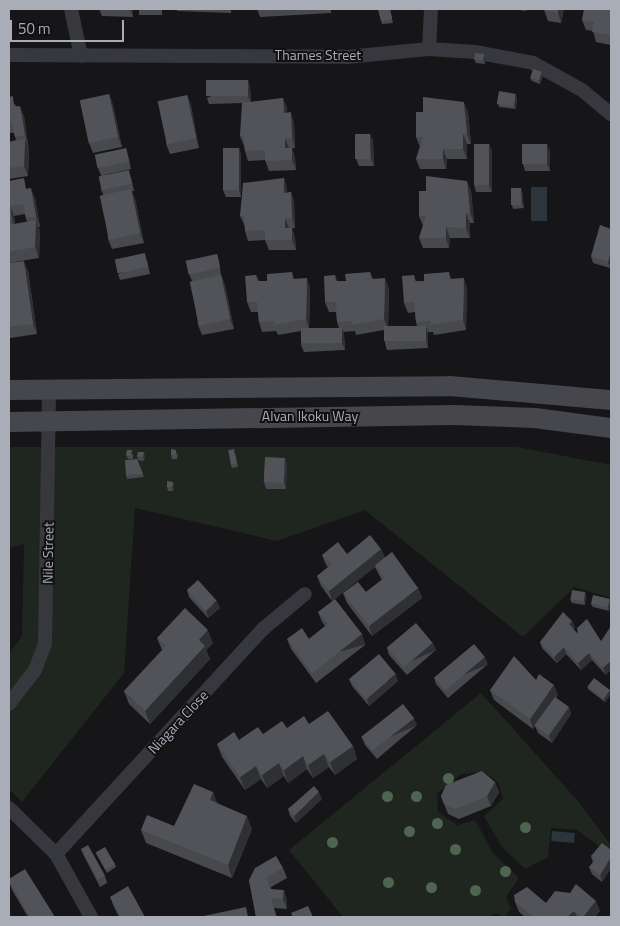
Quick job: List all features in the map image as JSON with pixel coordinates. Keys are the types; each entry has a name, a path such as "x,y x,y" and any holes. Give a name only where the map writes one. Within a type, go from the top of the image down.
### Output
{"street":[{"path":"71,9 81,56"},
{"path":"429,48 431,9"},
{"name":"Thames Street","path":"9,55 347,57 429,48 533,63 582,90 611,114"},
{"name":"Alvan Ikoku Way","path":"9,390 450,386 611,400"},
{"name":"Nile Street","path":"9,704 36,670 45,644 49,391"},
{"name":"Alvan Ikoku Way","path":"9,422 452,415 535,418 611,428"},
{"name":"Niagara Close","path":"56,854 264,628 305,594"},
{"path":"9,808 56,854 90,917"}],"shaded area":[{"path":"531,187 547,187 547,221 531,221"},
{"path":"9,447 517,447 611,465 611,598 574,587 523,637 365,510 277,541 135,508 124,673 22,802 9,789 9,654 22,636 24,544 9,548"},
{"path":"481,693 577,800 611,845 611,855 577,830 551,828 548,857 525,869 502,847 484,816 503,799 498,782 484,772 461,774 437,794 438,812 457,825 475,820 493,853 519,878 506,897 511,908 505,917 496,913 487,917 343,917 289,850"},
{"path":"552,831 575,833 574,843 551,841"}],"building":[{"path":"378,9 390,9 392,19 381,21"},
{"path":"558,9 558,13 544,10"},
{"path":"584,9 611,9 611,35 592,32 594,22 582,20"},
{"path":"475,53 484,54 483,60 474,59"},
{"path":"533,69 542,72 539,80 530,78"},
{"path":"206,80 248,80 248,96 206,96"},
{"path":"499,91 516,94 513,107 497,104"},
{"path":"109,94 118,137 89,143 80,100"},
{"path":"187,95 196,138 167,144 158,101"},
{"path":"13,96 14,107 20,106 25,135 15,137 12,122 9,123 9,97"},
{"path":"423,97 464,102 467,134 463,134 463,149 443,149 443,159 416,159 423,137 416,137 416,112 423,112"},
{"path":"283,98 284,113 291,112 292,138 285,138 285,148 292,148 292,160 265,161 265,150 245,151 244,136 240,136 242,103"},
{"path":"355,134 370,134 370,159 355,159"},
{"path":"25,139 24,166 9,168 9,142"},
{"path":"474,144 489,144 489,185 474,185"},
{"path":"522,144 547,144 547,164 522,164"},
{"path":"126,148 129,162 98,168 95,155"},
{"path":"223,148 239,148 239,190 223,190"},
{"path":"129,170 132,184 102,190 99,176"},
{"path":"426,176 467,181 470,213 466,213 466,228 446,227 446,238 419,238 426,216 419,216 419,191 426,191"},
{"path":"24,178 26,189 31,188 36,217 26,218 23,204 10,206 12,220 9,220 9,181"},
{"path":"284,178 284,193 291,192 292,218 285,218 285,228 292,228 292,240 265,240 265,230 245,231 244,216 240,216 243,183"},
{"path":"511,188 521,188 521,205 511,205"},
{"path":"131,189 140,233 109,240 100,196"},
{"path":"36,220 35,247 9,252 9,225"},
{"path":"600,225 611,229 611,250 608,262 591,256"},
{"path":"145,253 148,267 118,273 115,259"},
{"path":"217,254 220,268 189,274 186,261"},
{"path":"24,261 33,324 9,327 9,263"},
{"path":"292,272 292,279 307,278 306,319 274,325 274,321 259,322 257,302 247,302 245,276 256,275 257,281 267,281 267,274"},
{"path":"370,272 371,279 385,278 384,319 352,325 352,321 337,322 336,302 325,302 324,276 335,275 335,281 346,281 345,274"},
{"path":"449,272 449,279 464,278 463,320 431,325 431,321 416,322 414,302 404,303 402,276 414,275 414,282 424,281 424,274"},
{"path":"221,275 230,319 199,326 190,282"},
{"path":"384,326 426,326 426,341 384,341"},
{"path":"301,328 342,328 342,343 301,343"},
{"path":"171,449 176,450 176,456 171,455"},
{"path":"234,449 237,464 231,465 228,450"},
{"path":"127,450 132,450 131,456 126,455"},
{"path":"138,452 144,452 143,457 137,456"},
{"path":"265,457 285,458 284,483 264,482"},
{"path":"137,459 143,474 126,475 125,460"},
{"path":"167,481 173,482 172,487 167,487"},
{"path":"370,535 381,549 329,591 317,576 331,565 322,555 338,542 347,554"},
{"path":"392,552 418,588 369,626 343,593 358,582 366,592 384,578 375,565"},
{"path":"198,580 217,601 206,611 187,590"},
{"path":"572,590 585,592 583,601 571,599"},
{"path":"593,595 610,599 608,608 591,604"},
{"path":"335,599 362,634 312,673 287,639 302,628 309,639 328,624 318,612"},
{"path":"185,608 208,630 199,640 205,646 145,711 124,691 166,646 157,638"},
{"path":"563,612 572,621 569,624 578,634 577,628 587,619 601,641 611,626 611,661 603,668 589,653 578,663 564,647 554,657 540,642"},
{"path":"416,623 433,643 404,667 387,647"},
{"path":"474,644 485,657 445,690 434,677"},
{"path":"379,654 396,674 366,699 349,679"},
{"path":"514,656 536,680 539,674 554,685 530,719 490,690"},
{"path":"594,678 610,690 603,699 587,687"},
{"path":"555,697 569,707 548,735 534,725"},
{"path":"403,704 414,718 372,751 361,737"},
{"path":"328,711 353,746 330,762 324,754 308,765 303,756 284,770 279,763 262,775 256,766 240,777 217,744 234,732 239,740 258,727 263,734 282,721 287,728 304,716 309,724"},
{"path":"482,771 495,782 487,796 455,809 444,804 441,796 446,785"},
{"path":"194,784 213,792 210,800 247,816 228,865 141,830 147,815 174,826"},
{"path":"314,786 319,792 294,816 288,809"},
{"path":"602,843 611,850 611,857 600,875 589,867 595,860 591,856"},
{"path":"88,845 105,876 98,879 81,849"},
{"path":"105,847 115,864 105,870 95,852"},
{"path":"276,856 283,868 267,877 270,889 284,890 283,899 271,898 276,917 256,917 249,880 255,868"},
{"path":"25,869 55,917 30,917 9,881 9,879"},
{"path":"576,884 596,901 583,917 574,911 567,917 534,917 515,902 514,895 527,887 546,903 555,891 570,893"},
{"path":"128,886 145,917 121,917 110,897"},
{"path":"308,906 313,917 293,917 291,913"},
{"path":"246,907 248,917 199,917"}]}
